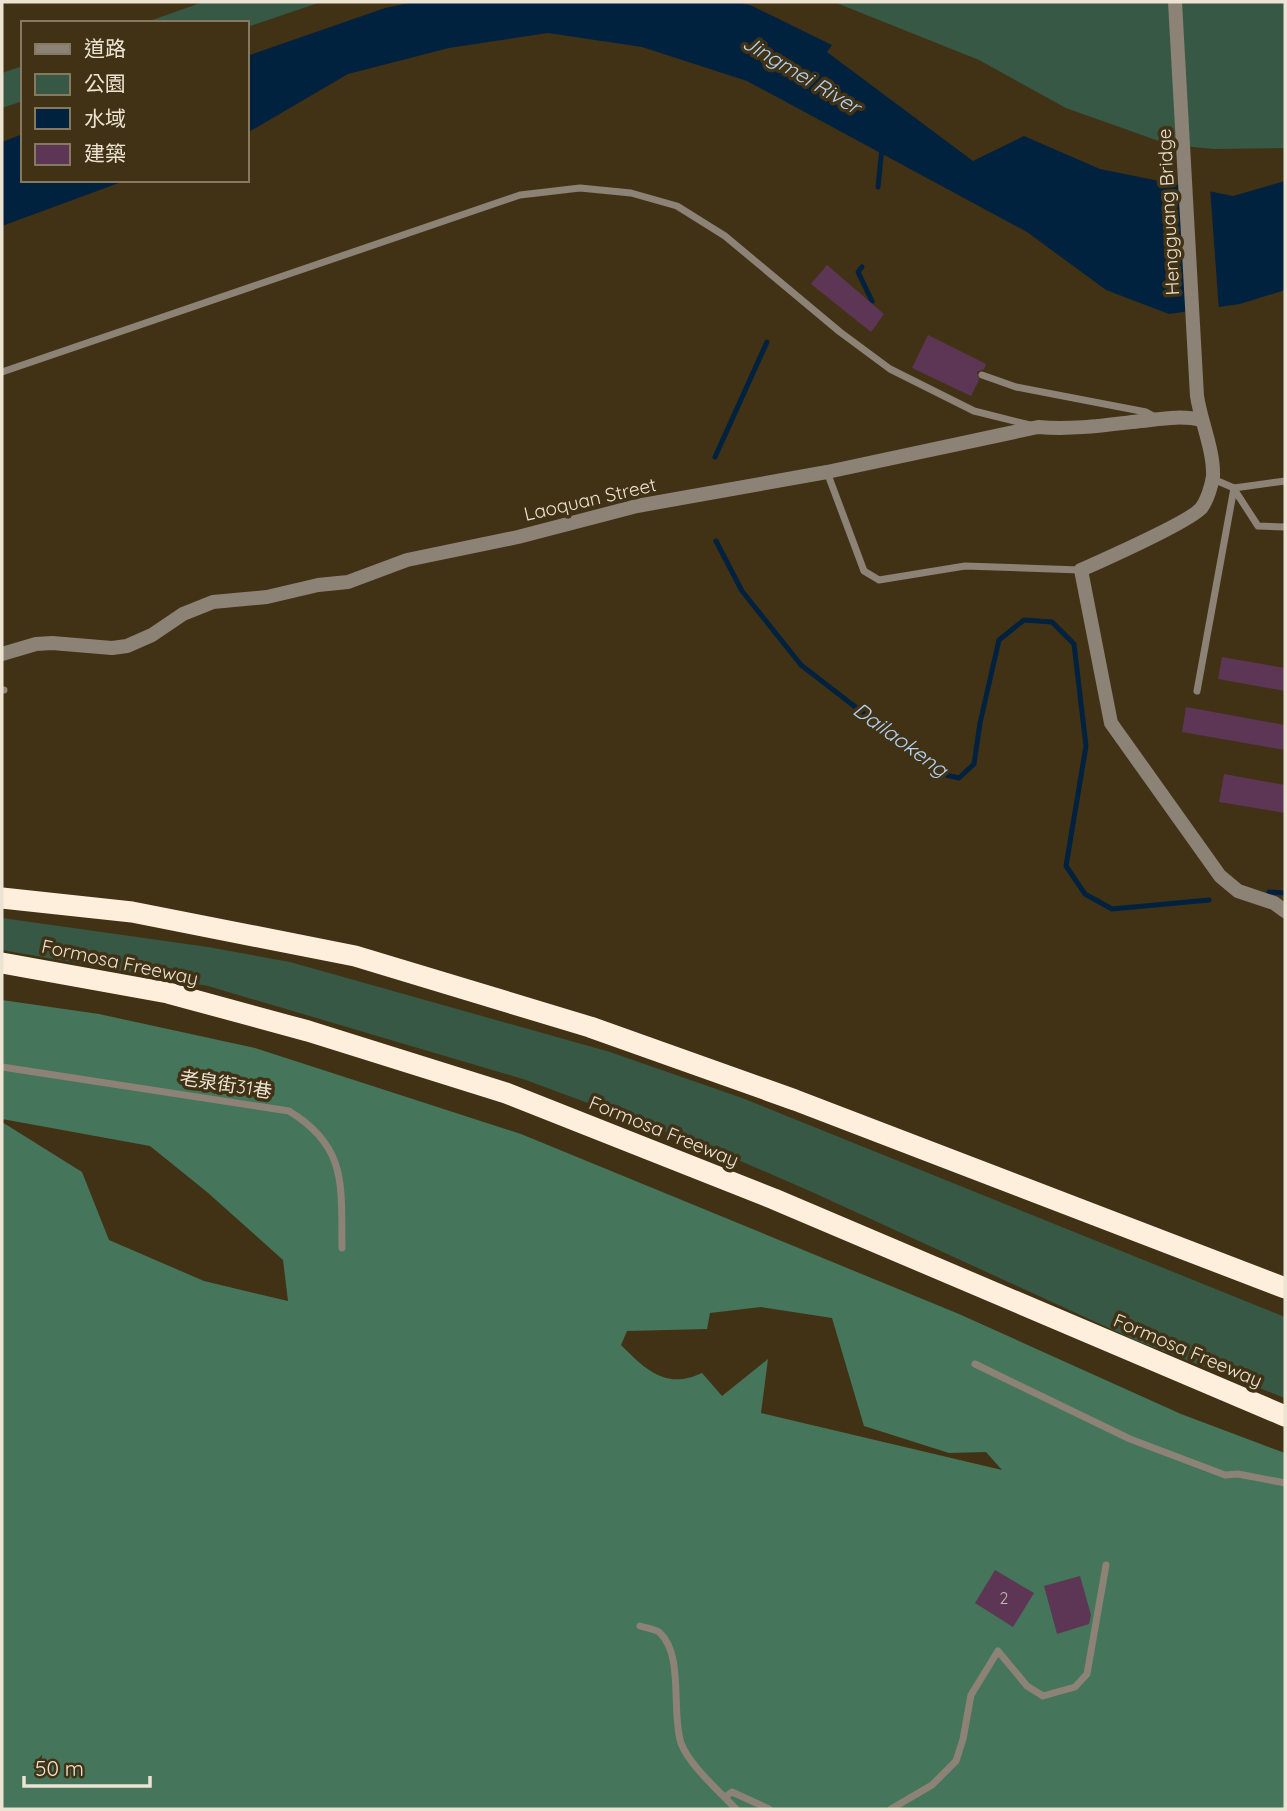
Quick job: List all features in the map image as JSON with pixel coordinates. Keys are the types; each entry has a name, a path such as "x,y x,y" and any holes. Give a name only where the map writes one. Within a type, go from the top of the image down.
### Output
{"highway":[{"path":"2,898 132,912 355,956 538,1011 795,1100 1285,1287"},
{"name":"Formosa Freeway","path":"2,963 168,993 308,1031 506,1093 774,1199 1285,1416"}],"street":[{"name":"Hengguang Bridge","path":"1175,2 1197,396 1212,460 1213,479"},
{"name":"Laoquan Street","path":"2,654 36,644 112,648 127,646 152,635 183,614 213,602 249,600 348,582 407,560 518,537 637,506 827,472 1038,426 1066,430 1160,419 1191,417 1201,420"},
{"path":"1213,479 1201,509 1081,570 1111,723 1220,876 1238,891 1274,903 1285,911"}],"lane":[{"path":"2,372 520,195 580,188 631,193 677,206 725,236 890,369 974,411 1038,426"},
{"path":"982,375 1016,387 1146,412 1160,419"},
{"path":"827,472 864,571 879,580 965,566 1081,570"},
{"path":"1213,479 1234,488 1285,481"},
{"path":"1234,488 1258,526 1285,527"},
{"path":"1197,691 1234,488"},
{"name":"老泉街31巷","path":"2,1067 289,1111 311,1124 335,1158 341,1191 342,1248"},
{"path":"975,1364 1130,1439 1225,1475 1238,1474 1285,1483"},
{"path":"891,1809 932,1785 956,1761 971,1695 998,1651 1027,1686 1043,1696 1075,1687 1087,1674 1106,1565"},
{"path":"640,1626 659,1632 668,1646 674,1665 675,1706 680,1741 686,1754 736,1809"},
{"path":"725,1797 732,1792 769,1809"}],"green space":[{"path":"203,2 321,2 248,27 248,21 150,21"},
{"path":"834,2 1285,2 1285,148 1215,149 1170,145 1066,108 979,60"},
{"path":"21,67 21,102 2,108 2,73"},
{"path":"2,918 208,947 290,962 610,1052 742,1098 1285,1317 1285,1398 1137,1341 715,1150 523,1079 208,986 2,950"},
{"path":"2,1000 99,1014 255,1048 521,1134 959,1314 1181,1414 1285,1453 1285,1809 2,1809 2,1122 82,1172 109,1240 204,1281 288,1301 283,1260 207,1192 150,1146 2,1119","holes":["761,1307 832,1318 864,1426 949,1453 986,1452 1002,1470 761,1413 768,1359 722,1396 702,1373 678,1379 657,1375 621,1345 627,1331 707,1329 710,1313"]}],"water":[{"name":"Jingmei River","path":"414,2 736,2 750,5 832,45 827,52 973,161 1024,136 1100,169 1233,196 1285,181 1285,290 1240,304 1169,314 1106,290 1027,232 747,81 642,47 548,33 449,48 348,74 248,132 248,56 385,8"},
{"path":"21,135 21,182 122,182 2,226 2,142"}],"pier":[{"path":"1178,181 1210,187 1219,311 1188,315"}],"building":[{"path":"827,265 884,314 871,332 811,284"},
{"path":"928,335 986,364 984,369 977,372 979,380 971,396 912,368"},
{"path":"1222,657 1285,668 1285,691 1218,679"},
{"path":"1186,707 1285,725 1285,750 1182,732"},
{"path":"1224,774 1285,785 1285,813 1219,802"},
{"path":"995,1570 1034,1593 1013,1627 975,1603"},
{"path":"1080,1576 1091,1615 1089,1624 1057,1634 1044,1586"}],"waterway":[{"name":"Dailaokeng","path":"878,187 882,148"},
{"name":"Dailaokeng","path":"862,267 858,272 872,301"},
{"name":"Dailaokeng","path":"715,457 767,342"},
{"name":"Dailaokeng","path":"716,541 742,591 801,665 942,774 959,778 974,764 980,723 999,640 1024,620 1052,622 1074,644 1086,746 1066,866 1085,894 1112,909 1209,900"},
{"name":"Dailaokeng","path":"1269,892 1285,893"}]}
